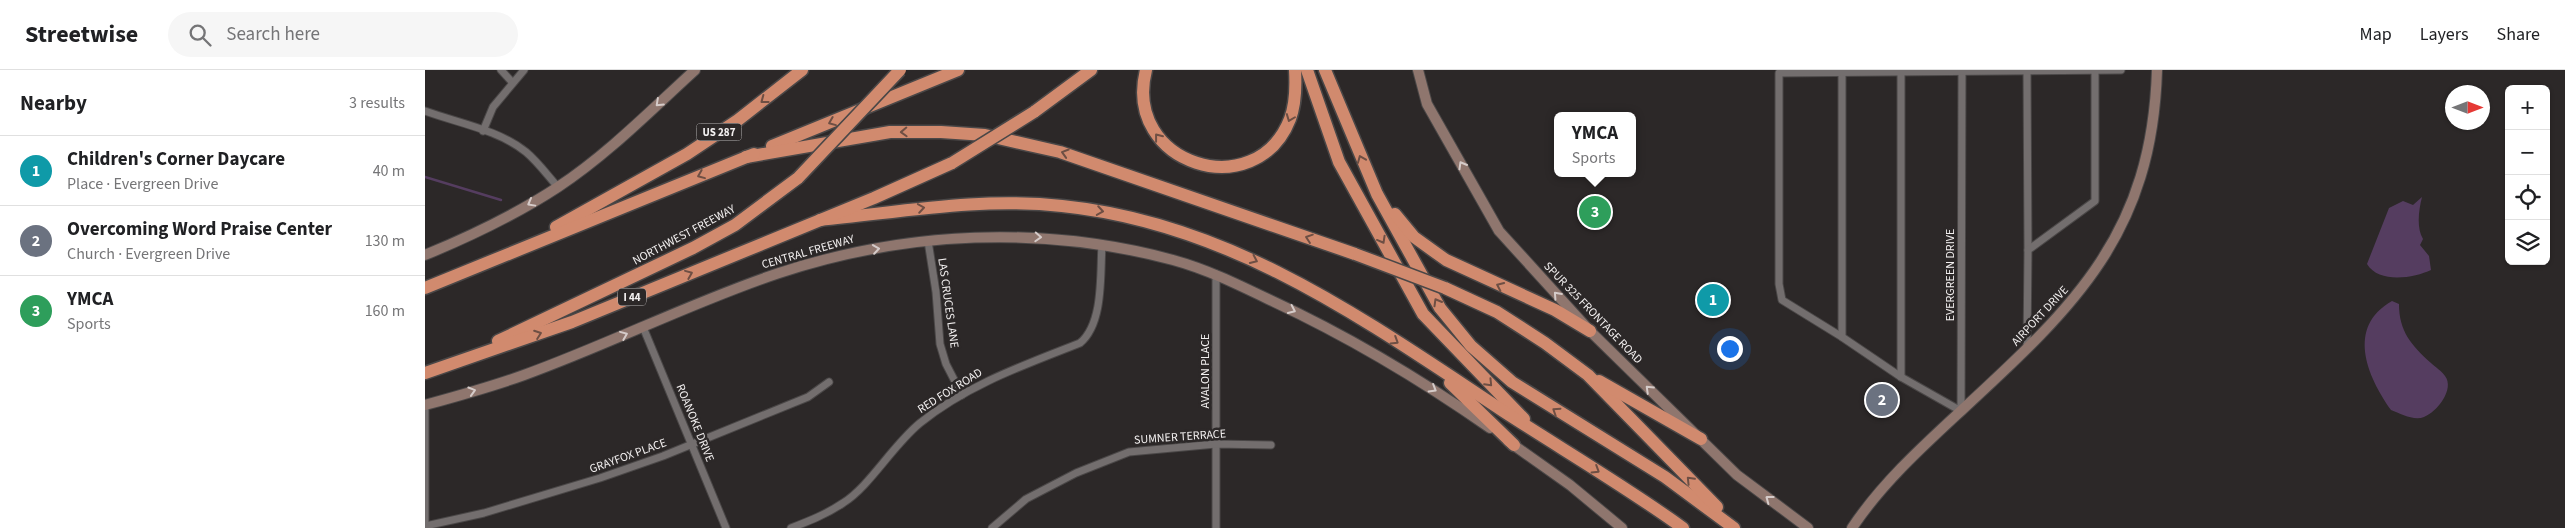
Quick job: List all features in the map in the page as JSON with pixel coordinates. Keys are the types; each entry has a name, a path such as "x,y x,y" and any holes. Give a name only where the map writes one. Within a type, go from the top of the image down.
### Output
{"highway":[{"name":"US 287","path":"502,256 687,154 745,115 802,70"},
{"name":"NORTHWEST FREEWAY","path":"443,369 566,307 693,248 735,225 799,178 900,70"},
{"path":"425,288 958,70"},
{"name":"CENTRAL FREEWAY","path":"425,373 443,369 572,322 820,220 952,163 1034,112 1091,70"},
{"path":"1146,70 1142,99 1144,111 1156,135 1173,153 1186,160 1206,166 1226,167 1257,157 1281,135 1290,120 1295,103 1295,70"},
{"path":"1307,70 1339,162 1423,314 1539,435"},
{"path":"1328,74 1377,194 1440,308 1471,346 1512,382 1665,477 1735,528"},
{"path":"746,157 890,132 985,135 1060,152 1355,254 1445,288 1497,312 1545,342 1588,376 1735,528"},
{"path":"1377,194 1414,237 1446,260 1555,310 1590,331"},
{"path":"820,220 975,202 1020,202 1104,212 1151,221 1200,237 1255,260 1309,287 1427,361 1683,528"},
{"path":"1427,361 1514,445"},
{"path":"1588,376 1701,439"}],"main road":[{"path":"425,255 487,228 558,187 612,146 695,70"},
{"name":"SPUR 325 FRONTAGE ROAD","path":"1418,70 1427,104 1499,231 1590,331 1737,475 1808,528"},
{"name":"AIRPORT DRIVE","path":"1852,528 1862,513 1905,465 2027,349 2061,314 2100,266 2138,190 2153,131 2157,70"},
{"name":"CENTRAL FREEWAY","path":"425,405 523,376 777,274 852,252 928,241 982,236 1041,237 1102,244 1175,260 1216,274"},
{"path":"1216,274 1327,326 1443,395 1571,484 1622,528"}],"street":[{"path":"501,70 512,82"},
{"path":"483,130 493,107 524,70"},
{"path":"2028,250 2095,201 2095,70"},
{"path":"1961,411 1901,377 1783,300 1779,284 1779,73 2121,70"},
{"path":"1842,71 1842,337"},
{"path":"1901,71 1901,377"},
{"name":"EVERGREEN DRIVE","path":"1961,411 1962,71"},
{"path":"2027,71 2027,349"},
{"path":"425,111 483,130 527,152 558,187"},
{"name":"LAS CRUCES LANE","path":"928,241 940,344 946,364 962,394"},
{"name":"RED FOX ROAD","path":"791,528 845,503 900,440 921,422 962,394 1005,372 1080,343 1086,338 1096,319 1102,244"},
{"name":"AVALON PLACE","path":"1216,274 1216,528"},
{"name":"ROANOKE DRIVE","path":"643,328 726,528"},
{"name":"GRAYFOX PLACE","path":"425,527 554,493 691,445 808,397 829,382"},
{"path":"425,405 425,527"},
{"name":"SUMNER TERRACE","path":"992,528 1026,500 1075,473 1129,452 1216,444 1271,445"}],"shaded area":[{"path":"2422,197 2419,224 2423,239 2420,245 2429,256 2431,270 2397,278 2388,277 2372,270 2367,264 2389,208 2403,201 2413,205"},
{"path":"2392,301 2399,304 2401,322 2407,337 2442,372 2448,381 2446,393 2439,405 2424,417 2416,418 2391,410 2382,397 2369,367 2365,352 2365,338 2369,324 2378,312"}],"waterway":[{"path":"425,177 501,200"}],"place":[{"name":"YMCA","path":"1595,212"},
{"name":"Children's Corner Daycare","path":"1713,300"},
{"name":"Overcoming Word Praise Center","path":"1882,400"}]}
